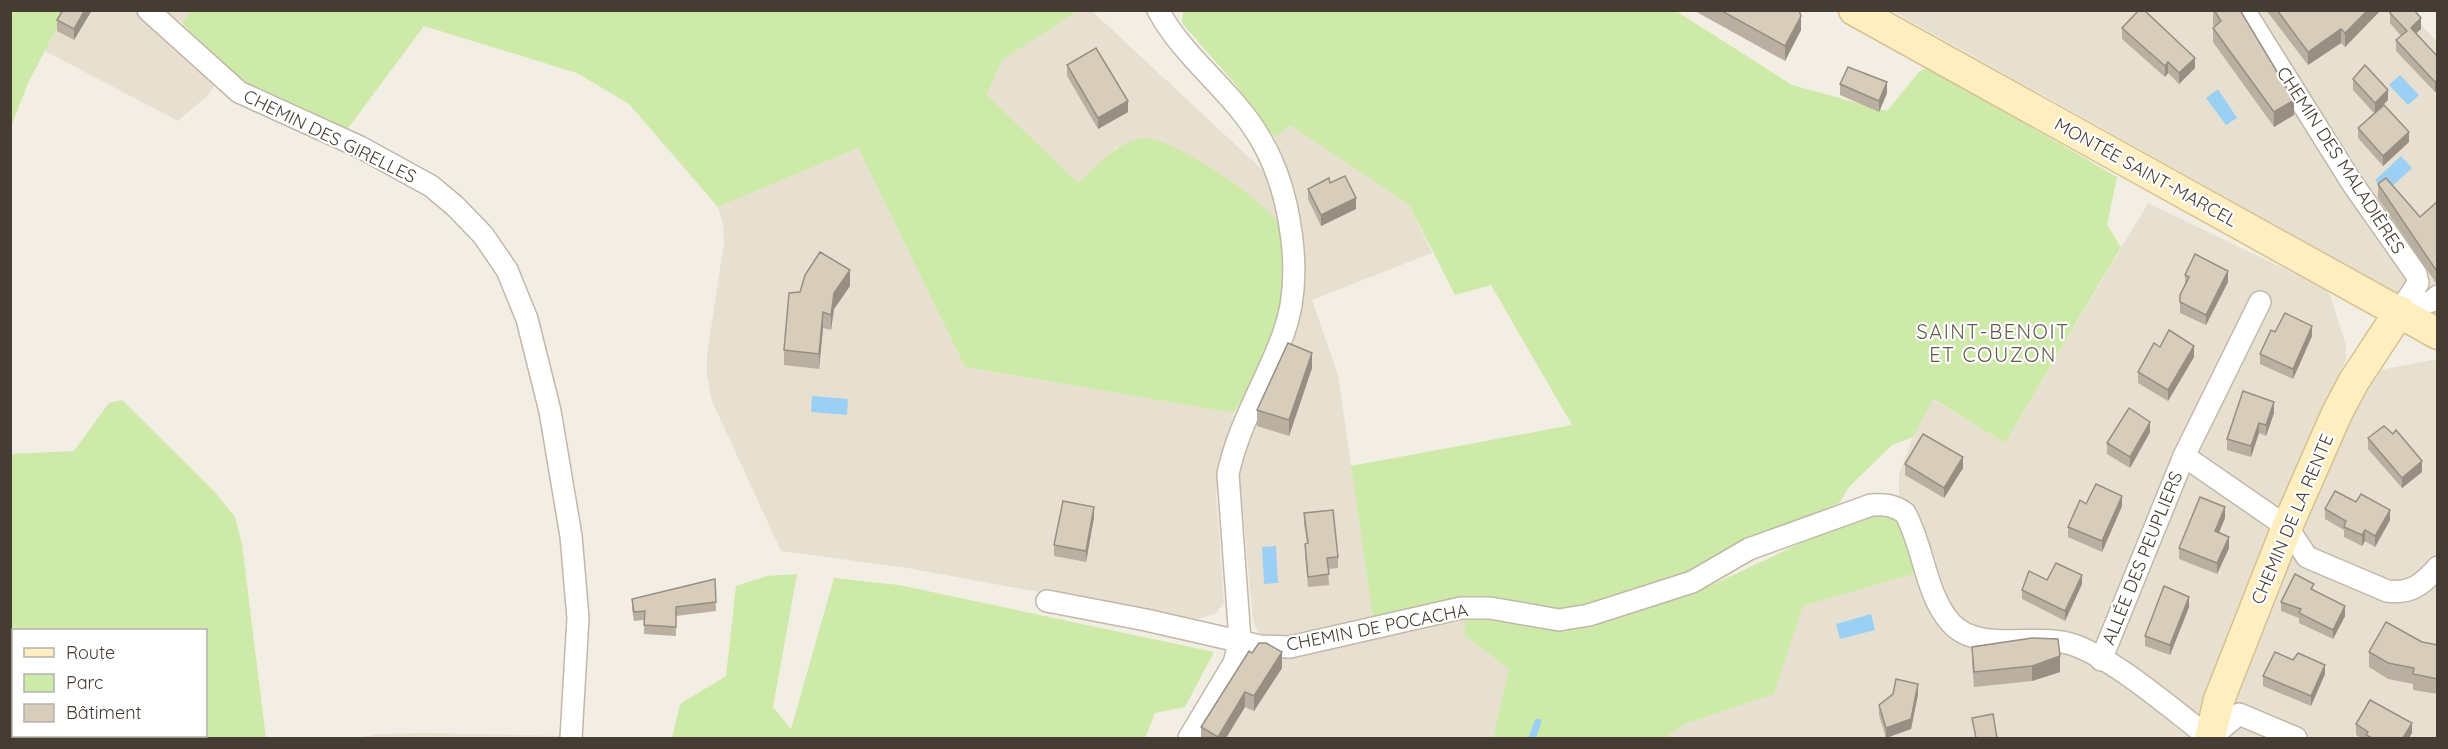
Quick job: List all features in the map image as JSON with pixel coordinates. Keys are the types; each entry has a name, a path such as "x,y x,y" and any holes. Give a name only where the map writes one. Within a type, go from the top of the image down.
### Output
{"main road":[{"name":"MONTÉE SAINT-MARCEL","path":"1854,10 2438,334"},
{"name":"CHEMIN DE LA RENTE","path":"2210,738 2218,700 2287,527 2337,413 2354,381 2400,311"}],"street":[{"name":"CHEMIN DES GIRELLES","path":"148,10 239,92 360,147 422,181 455,206 483,234 507,270 527,320 550,411 571,536 578,618 571,738"},
{"path":"1158,10 1172,36 1215,81 1260,138 1282,186 1290,228 1291,309 1282,338 1233,447 1228,474 1240,640 1234,663 1189,738"},
{"name":"CHEMIN DES MALADIÈRES","path":"2244,10 2352,183 2416,274 2418,283 2400,311"},
{"path":"2400,311 2432,301 2438,296"},
{"name":"ALLÉE DES PEUPLIERS","path":"2102,660 2184,456 2260,302"},
{"name":"ALLÉE DES PEUPLIERS","path":"2184,456 2287,527"},
{"name":"CHEMIN DE POCACHA","path":"1240,640 1260,646 1290,647 1461,608 1490,608 1559,620 1589,615 1692,582 1749,549 1794,532 1871,505 1884,504 1897,508 1911,523 1942,610 1952,624 1979,638 2065,642 2075,645 2102,660 2210,738"},
{"path":"2287,527 2307,557 2386,591 2401,592 2413,589 2424,582 2438,567"},
{"path":"1047,601 1240,640"},
{"path":"2210,738 2239,714 2296,738"}],"shaded area":[{"path":"66,11 139,11 216,83 208,95 178,121 45,51"},
{"path":"167,11 192,11 182,23"},
{"path":"1078,11 1092,11 1269,176 1281,226 1117,147 1078,183 987,95 1002,60"},
{"path":"1892,11 2409,11 2437,42 2437,315"},
{"path":"1290,124 1409,205 1432,253 1312,300 1338,375 1373,618 1295,637 1268,637 1258,632 1253,621 1238,461 1292,193 1275,138"},
{"path":"858,148 965,367 1234,413 1219,469 1216,495 1224,603 1216,613 1201,618 1187,619 907,568 781,551 712,401 707,376 707,355 724,243 723,224 718,207"},
{"path":"2148,203 2322,287 2330,295 2346,345 2346,359 2268,538 2204,699 2197,738 1665,738 1685,724 1774,694 1803,606 1933,568 1899,499 1899,474 1913,437 1932,399 2005,443"},
{"path":"2433,360 2438,362 2437,738 2224,738 2225,726 2239,686 2336,443 2379,370"},
{"path":"1465,616 1465,636 1509,669 1493,738 1199,738 1244,660 1379,638"},
{"path":"379,734 562,736 562,738 357,738"}],"green space":[{"path":"192,10 1078,11 1002,60 987,95 1078,183 1116,149 1144,138 1157,140 1175,148 1220,173 1261,204 1275,218 1281,229 1284,256 1282,304 1268,347 1234,413 965,367 858,148 718,207 629,104 577,73 424,26 346,131 264,95 228,68 182,23"},
{"path":"1183,10 1676,11 1792,85 1887,111 1918,73 1927,67 2117,177 2107,225 2121,247 2005,443 1933,399 1913,437 1892,445 1850,486 1839,503 1745,544 1709,565 1623,598 1563,610 1528,609 1494,597 1461,599 1373,618 1351,466 1572,425 1491,285 1455,295 1409,205 1290,125 1275,138 1235,84 1182,23"},
{"path":"11,11 66,11 28,83 11,127"},
{"path":"122,400 213,490 235,517 242,544 266,738 11,738 11,454 74,451 109,403"},
{"path":"1876,516 1892,516 1903,527 1920,572 1803,606 1774,694 1685,724 1665,738 1493,738 1509,669 1465,636 1465,616 1579,624 1703,589 1846,522"},
{"path":"797,574 773,707 791,729 834,578 899,585 1214,652 1185,707 1155,713 1145,738 672,738 680,704 726,676 736,586 767,576"}],"water":[{"path":"2400,75 2419,95 2408,105 2389,85"},
{"path":"2218,89 2237,118 2226,125 2206,98"},
{"path":"2401,156 2412,168 2386,192 2375,180"},
{"path":"812,396 848,399 847,415 811,412"},
{"path":"1276,546 1278,583 1264,584 1262,547"},
{"path":"1871,614 1875,630 1840,639 1836,624"}],"building":[{"path":"63,10 85,10 74,29 57,20"},
{"path":"1720,10 1799,10 1801,16 1785,46"},
{"path":"2139,10 2144,10 2195,58 2179,73 2168,62 2165,66 2122,28"},
{"path":"2214,10 2240,10 2294,100 2274,112 2213,28 2221,21"},
{"path":"2277,10 2368,10 2345,33 2341,29 2308,52"},
{"path":"2392,10 2414,10 2421,18 2411,28 2438,57 2438,79 2435,82 2396,40 2407,31 2390,13"},
{"path":"1096,48 1128,101 1098,118 1067,65"},
{"path":"2365,65 2388,90 2375,103 2353,79"},
{"path":"1848,67 1887,82 1879,101 1840,84"},
{"path":"2384,105 2409,132 2383,156 2358,128"},
{"path":"1345,176 1356,198 1321,215 1308,189 1329,178 1330,183"},
{"path":"2386,178 2420,217 2438,201 2438,271 2378,184"},
{"path":"820,252 850,270 834,293 831,315 823,312 819,354 784,350 789,293 800,292 805,275"},
{"path":"2195,254 2228,271 2206,315 2180,302 2180,295 2189,277 2185,275"},
{"path":"2285,313 2312,326 2293,369 2260,354 2271,330 2275,332"},
{"path":"2169,330 2194,346 2168,390 2138,372 2154,343 2160,347"},
{"path":"1288,343 1312,353 1289,420 1257,410"},
{"path":"2243,391 2274,402 2266,425 2259,423 2251,446 2227,439"},
{"path":"2129,408 2150,422 2130,457 2107,443"},
{"path":"2384,426 2393,434 2396,430 2422,461 2402,478 2368,438"},
{"path":"1923,434 1963,457 1944,488 1905,464"},
{"path":"2096,484 2122,496 2102,541 2068,527 2080,500 2086,504"},
{"path":"2335,491 2356,502 2361,494 2390,510 2375,536 2365,530 2362,535 2344,527 2346,521 2325,509"},
{"path":"2200,497 2225,507 2215,531 2229,537 2217,563 2179,548"},
{"path":"1063,501 1094,507 1086,551 1054,545"},
{"path":"1333,510 1338,557 1327,558 1329,574 1308,577 1305,544 1308,543 1304,513"},
{"path":"2056,563 2082,575 2065,611 2022,590 2029,571 2047,580"},
{"path":"2295,574 2314,584 2311,589 2345,606 2333,630 2299,613 2301,609 2281,602"},
{"path":"715,579 716,602 676,607 676,627 644,625 645,611 634,612 632,599"},
{"path":"2164,586 2189,597 2170,645 2145,636"},
{"path":"2386,622 2422,642 2438,645 2438,679 2413,674 2414,668 2388,663 2369,652"},
{"path":"2032,638 2058,639 2060,656 2032,666 1974,672 1972,647"},
{"path":"1259,643 1266,643 1282,652 1254,696 1245,692 1218,737 1201,727 1249,651 1252,653"},
{"path":"2275,652 2293,660 2298,653 2325,665 2311,696 2263,676"},
{"path":"1896,679 1918,684 1911,719 1886,728 1879,705 1893,694"},
{"path":"2370,700 2412,723 2403,738 2372,738 2366,735 2368,732 2356,724"},
{"path":"1993,714 1997,738 1976,738 1972,718"}],"waterway":[{"path":"1532,738 1538,722"}],"district":[{"name":"SAINT-BENOIT ET COUZON","path":"1993,342"}]}
